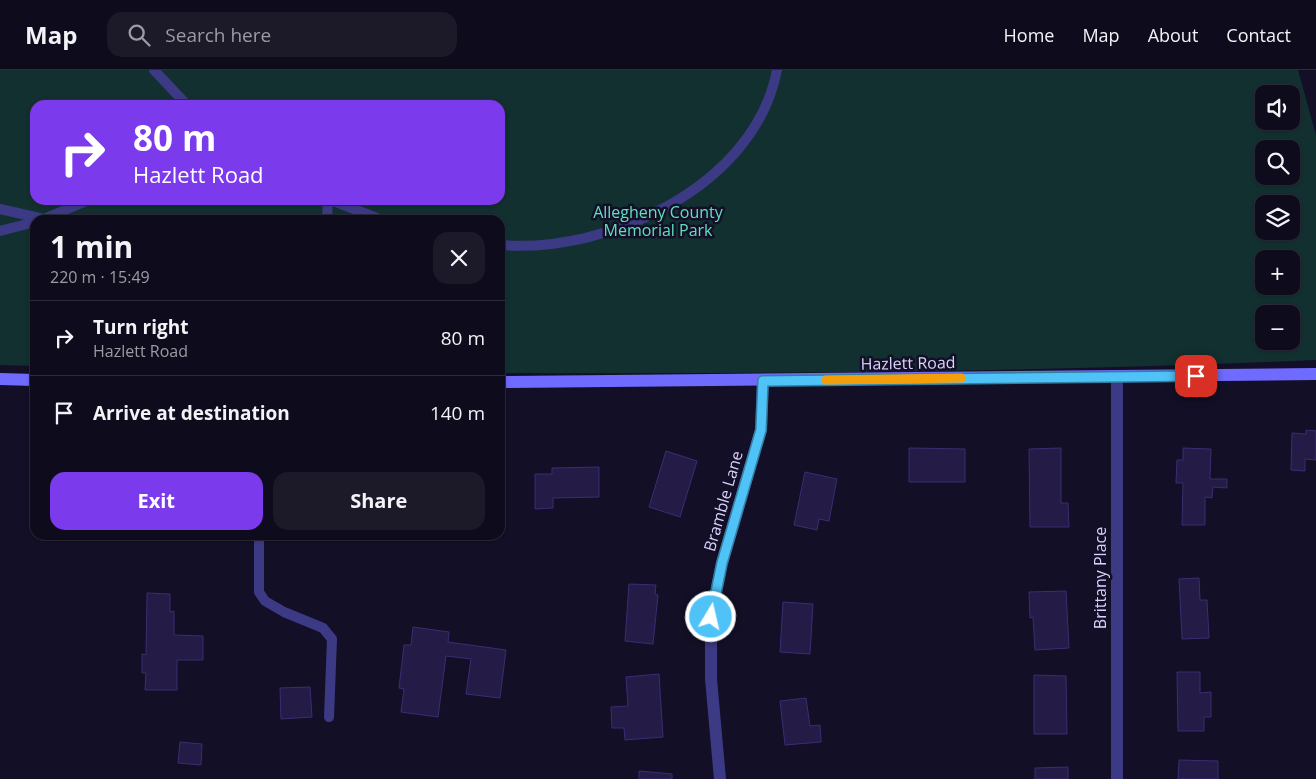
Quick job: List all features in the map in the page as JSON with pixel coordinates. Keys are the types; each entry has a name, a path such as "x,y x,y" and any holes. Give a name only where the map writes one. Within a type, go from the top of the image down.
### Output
{"street":[{"name":"Hazlett Road","path":"505,382 763,381 1316,374"},
{"name":"Brittany Place","path":"1116,376 1116,779"},
{"path":"0,379 30,380"},
{"name":"Bramble Lane","path":"720,779 712,679 711,617 722,563 761,430 763,381"}],"lane":[{"path":"154,70 182,100"},
{"path":"505,245 535,246 571,242 601,235 665,208 695,189 742,144 770,97 777,70"},
{"path":"52,215 77,205"},
{"path":"343,205 369,215"},
{"path":"0,209 30,217"},
{"path":"0,231 30,223"},
{"path":"259,540 259,592 265,601 323,628 332,639 329,717"}],"green space":[{"name":"Allegheny County Memorial Park","path":"0,70 1298,70 1316,135 1316,360 908,371 505,373 505,215 30,215 30,366 0,365"}],"building":[{"path":"1306,430 1316,431 1316,460 1305,459 1305,471 1291,470 1292,433 1306,434"},
{"path":"909,448 965,449 965,482 909,482"},
{"path":"1061,448 1061,503 1068,503 1069,527 1030,527 1029,449"},
{"path":"1183,448 1211,449 1210,479 1227,479 1227,488 1213,487 1212,498 1205,497 1205,525 1182,525 1183,483 1176,483 1177,460 1183,460"},
{"path":"666,451 697,461 680,517 649,507"},
{"path":"599,467 599,497 553,498 553,508 535,509 535,474 552,474 552,468"},
{"path":"805,472 837,479 829,521 819,519 817,530 794,525"},
{"path":"1199,578 1200,600 1207,600 1209,638 1182,639 1179,579"},
{"path":"629,584 656,585 655,594 658,595 653,644 625,641"},
{"path":"1066,591 1069,648 1035,650 1033,617 1030,618 1029,592"},
{"path":"147,593 170,594 170,612 174,611 174,635 203,636 203,660 177,660 177,690 145,690 146,673 142,673 142,654 146,655"},
{"path":"783,602 813,604 810,654 780,652"},
{"path":"413,627 449,632 448,642 506,650 500,698 466,694 471,659 446,656 438,717 401,712 404,689 399,688 404,645 411,645"},
{"path":"1177,672 1200,672 1200,693 1211,692 1211,717 1204,717 1204,731 1178,731"},
{"path":"659,674 663,737 625,740 624,728 612,728 611,707 628,706 626,677"},
{"path":"1034,675 1066,676 1067,734 1034,734"},
{"path":"310,687 312,717 281,719 280,688"},
{"path":"806,698 810,726 820,725 821,742 785,745 780,701"},
{"path":"180,742 202,744 201,765 178,763"},
{"path":"1179,760 1218,761 1218,779 1178,779"},
{"path":"1068,767 1068,779 1035,779 1035,768"},
{"path":"639,771 672,774 672,779 639,779"}],"slow traffic":[{"path":"826,380 961,378"}],"route":[{"path":"711,617 722,563 761,430 763,381 1196,376"}]}
